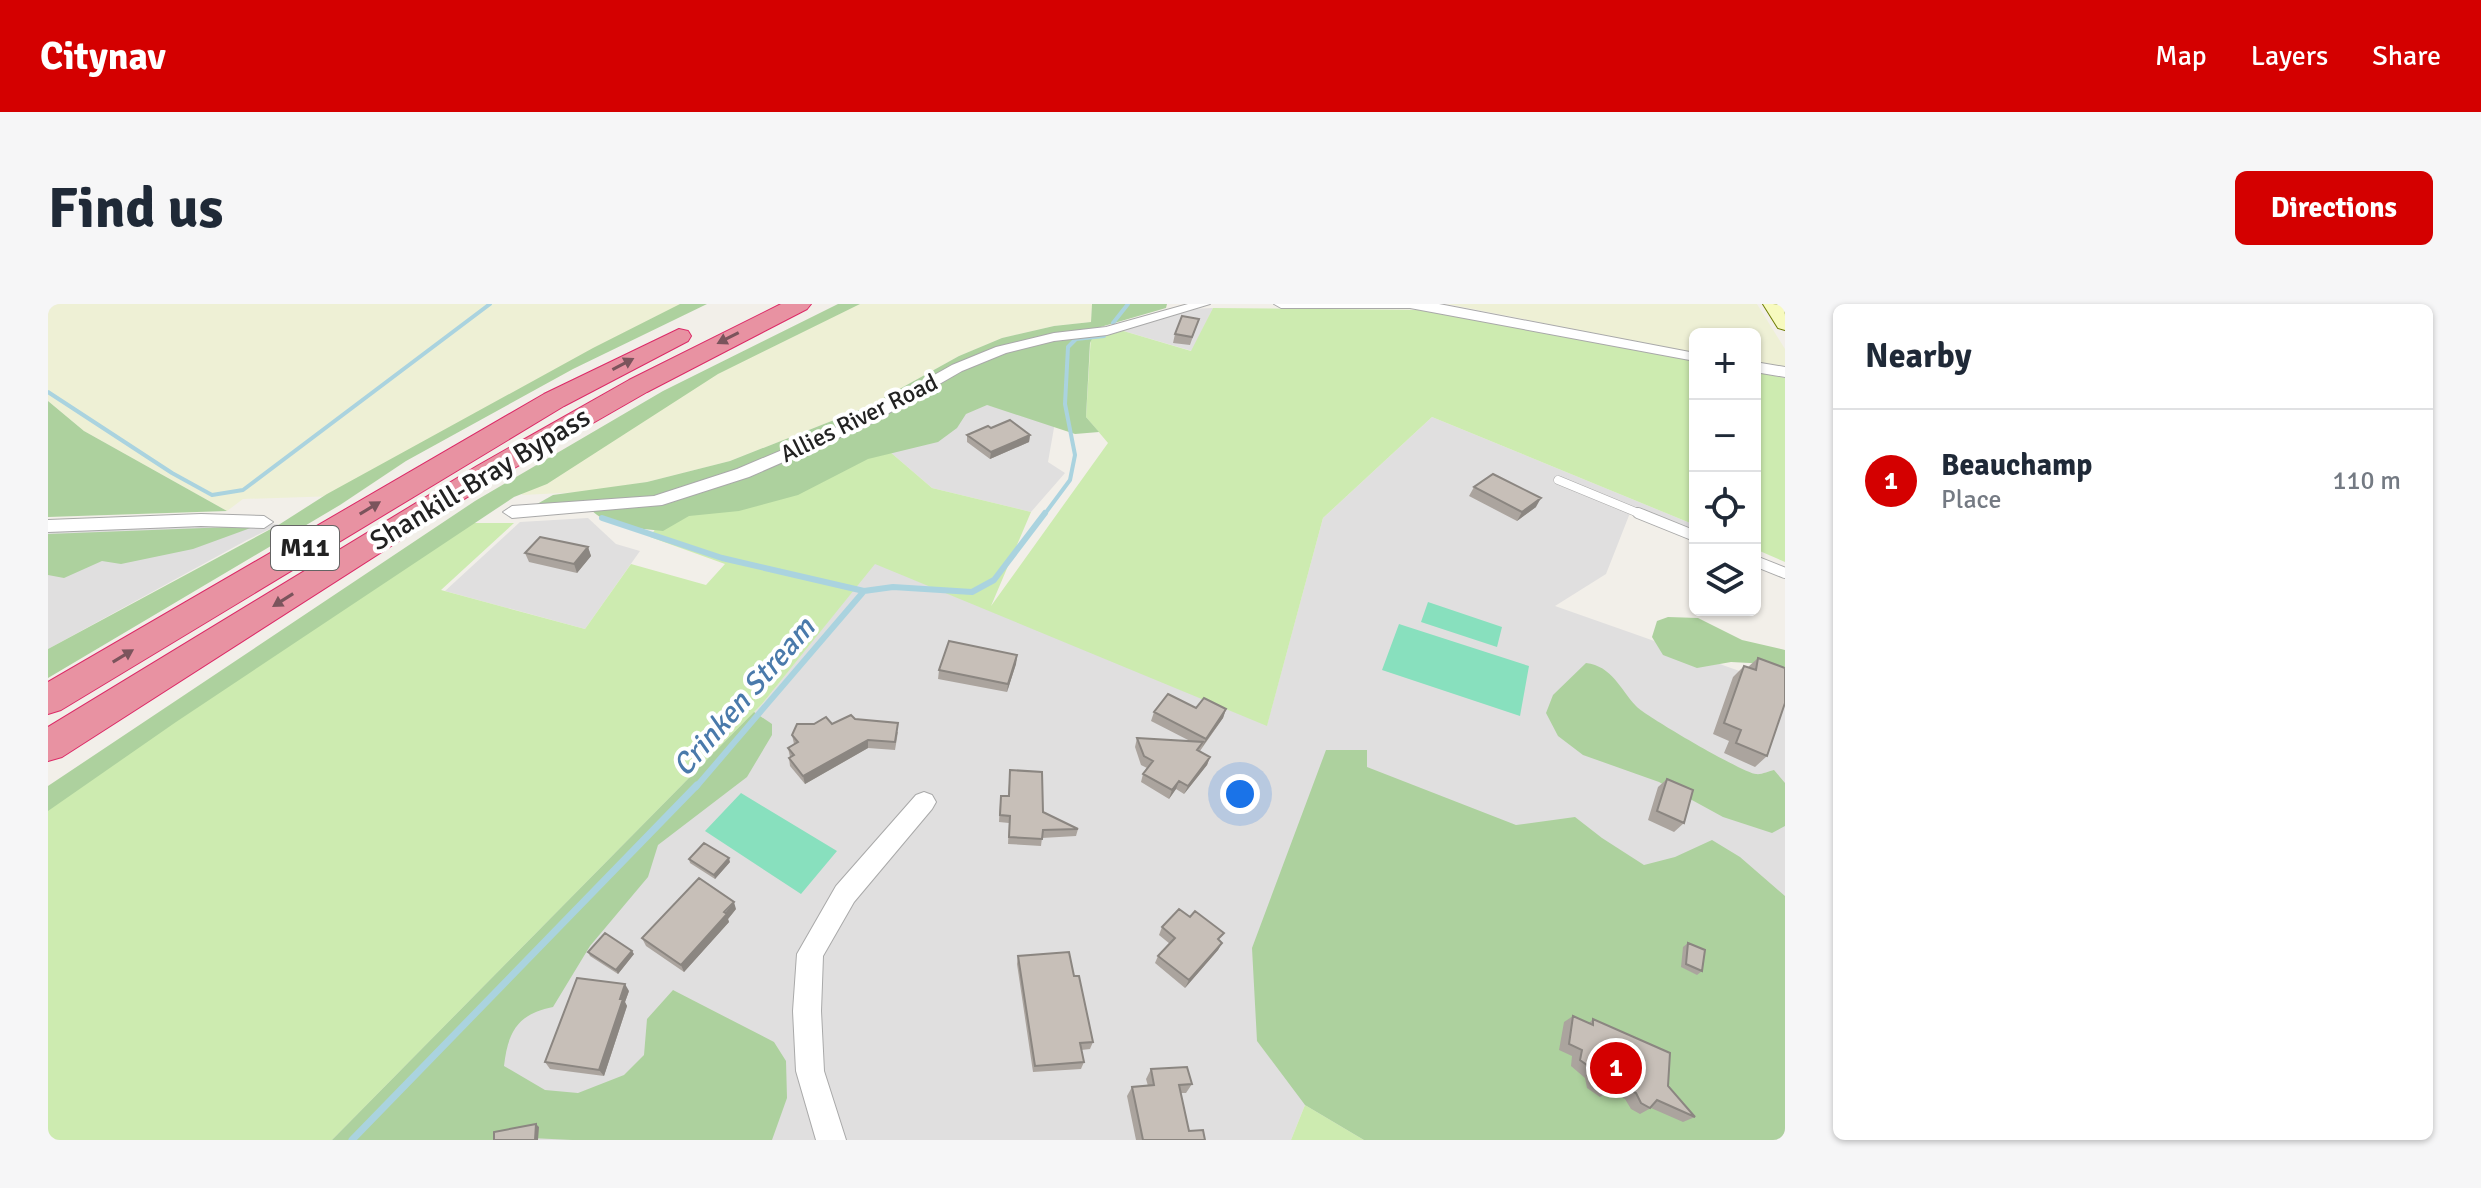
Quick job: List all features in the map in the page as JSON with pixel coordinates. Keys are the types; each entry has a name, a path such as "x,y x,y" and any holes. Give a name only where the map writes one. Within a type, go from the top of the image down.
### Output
{"highway":[{"name":"Shankill-Bray Bypass","path":"51,698 554,400 747,304"},
{"name":"Shankill-Bray Bypass","path":"48,746 487,472 638,386 799,304"},
{"path":"48,762 203,651"}],"main road":[{"path":"1772,304 1785,323"}],"street":[{"name":"Allies River Road","path":"512,512 656,501 743,473 864,421 957,368 1001,350 1054,337 1107,331 1203,304"},
{"path":"1281,304 1410,304 1689,356"},
{"path":"1761,368 1785,372"},
{"path":"48,526 201,520 264,522"},
{"path":"831,1140 810,1071 807,1011 810,954 845,894 924,802"}],"lane":[{"path":"1558,480 1689,534"},
{"path":"1761,563 1785,573"}],"shaded area":[{"path":"1213,308 1192,351 1120,330 1188,309"},
{"path":"939,393 1055,422 1048,462 1065,473 1031,512 932,488 868,433"},
{"path":"1432,417 1689,523 1689,537 1630,513 1606,574 1555,606 1785,687 1785,1140 1364,1140 1305,1105 1291,1140 332,1140 762,704 875,563 1267,725 1323,518"},
{"path":"588,518 616,544 640,551 585,629 445,591 520,522"},
{"path":"280,524 48,649 48,531 110,526"}],"green space":[{"path":"48,304 694,304 337,496 243,499 227,511 84,431 48,401"},
{"path":"680,304 707,304 573,369 406,461 340,505 48,678 48,649 280,524 327,494 593,348"},
{"path":"838,304 860,304 718,374 547,484 514,497 48,811 48,786 475,501 663,391"},
{"path":"840,304 1092,304 1091,322 1054,326 1002,338 959,356 867,407 730,461 647,482 584,492 522,495 524,487 638,416"},
{"path":"1092,304 1167,304 1166,308 1097,328 1090,343 1086,417 1099,432 1075,434 987,405 966,414 957,428 938,442 868,459 798,495 739,511 689,516 663,531 611,522 587,505 541,509 537,504 553,495 647,482 730,461 867,407 959,356 1002,338 1054,326 1091,322"},
{"path":"1447,304 1757,304 1785,349 1785,368 1761,364 1761,328 1689,328 1689,352"},
{"path":"1213,308 1429,310 1689,360 1689,523 1432,417 1323,518 1267,726 875,564 762,704 332,1140 48,1140 48,801 459,523 514,523 441,590 585,629 631,564 706,585 725,564 650,537 671,505 868,433 932,488 1031,512 991,606 1108,443 1086,417 1091,335 1120,330 1191,351"},
{"path":"1761,373 1785,378 1785,562 1761,552"},
{"path":"48,401 84,431 227,511 48,517"},
{"path":"256,526 193,549 121,564 102,561 64,578 48,575 48,534"},
{"path":"1428,602 1502,627 1497,647 1421,622"},
{"path":"1668,617 1698,618 1742,640 1785,650 1785,682 1769,664 1731,662 1697,668 1663,655 1652,637 1657,621"},
{"path":"1399,624 1529,666 1520,716 1382,670"},
{"path":"1586,663 1609,673 1636,706 1695,744 1748,771 1758,774 1774,770 1785,783 1785,826 1772,833 1723,817 1659,782 1583,755 1558,736 1546,713 1553,695"},
{"path":"754,712 772,724 772,735 747,777 658,845 648,877 590,946 553,1007 531,1014 517,1026 508,1043 504,1066 545,1090 578,1093 624,1075 644,1055 647,1019 673,990 774,1042 786,1061 787,1098 772,1140 511,1137 508,1140 332,1140"},
{"path":"1326,750 1367,750 1367,767 1516,825 1575,817 1644,865 1675,857 1712,840 1740,857 1785,896 1785,1140 1364,1140 1305,1105 1257,1041 1252,948"},
{"path":"741,793 837,851 801,894 705,831"},
{"path":"1305,1105 1364,1140 1291,1140"}],"building":[{"path":"1182,316 1199,319 1192,337 1175,334"},
{"path":"1010,420 1030,435 991,452 967,435 988,426 991,428"},
{"path":"1493,474 1541,498 1522,512 1474,487"},
{"path":"540,537 588,547 574,564 525,553"},
{"path":"949,641 1017,655 1008,684 939,670"},
{"path":"1758,658 1785,668 1785,703 1767,756 1736,743 1741,730 1724,723 1744,666 1756,670"},
{"path":"1168,694 1196,708 1204,698 1226,709 1206,739 1154,712"},
{"path":"851,715 855,719 898,723 895,742 868,740 803,776 789,758 794,755 788,748 798,742 792,735 797,724 814,724 826,717 832,724"},
{"path":"1137,738 1203,742 1197,750 1210,757 1188,786 1179,781 1172,790 1143,774 1153,761 1144,756"},
{"path":"1010,770 1042,772 1043,812 1078,829 1043,830 1042,839 1009,837 1010,816 1000,815 1001,796 1009,796"},
{"path":"1667,779 1693,790 1684,823 1657,811"},
{"path":"704,843 729,858 714,875 689,859"},
{"path":"699,878 734,902 681,965 642,938"},
{"path":"1179,909 1190,917 1195,911 1224,933 1218,939 1222,943 1189,980 1158,956 1175,938 1162,927"},
{"path":"605,933 632,951 616,970 588,952"},
{"path":"1688,943 1705,950 1702,971 1686,964"},
{"path":"1069,952 1074,976 1079,976 1093,1042 1080,1043 1084,1062 1035,1066 1018,956"},
{"path":"577,978 625,984 620,999 623,999 599,1070 545,1062"},
{"path":"1573,1016 1593,1025 1593,1019 1670,1053 1668,1086 1695,1117 1657,1100 1650,1108 1641,1103 1636,1093 1616,1083 1610,1091 1597,1081 1595,1071 1580,1060 1582,1050 1569,1044"},
{"path":"1187,1067 1192,1084 1179,1085 1189,1131 1203,1130 1205,1140 1143,1140 1132,1087 1154,1085 1151,1069"},
{"path":"536,1124 535,1140 494,1140 494,1132"}],"waterway":[{"path":"48,392 172,473 212,495 243,490 490,304"},
{"name":"Crinken Stream","path":"1113,323 1128,304"},
{"name":"Crinken Stream","path":"1044,515 1070,480 1075,455 1065,404 1068,347 1076,339 1104,336"},
{"name":"Crinken Stream","path":"864,591 893,587 972,592 994,580 1045,513"},
{"path":"602,518 722,558 864,591"},
{"name":"Crinken Stream","path":"696,787 864,591"},
{"name":"Crinken Stream","path":"352,1140 697,785"}],"place":[{"name":"Beauchamp","path":"1616,1068"}]}
